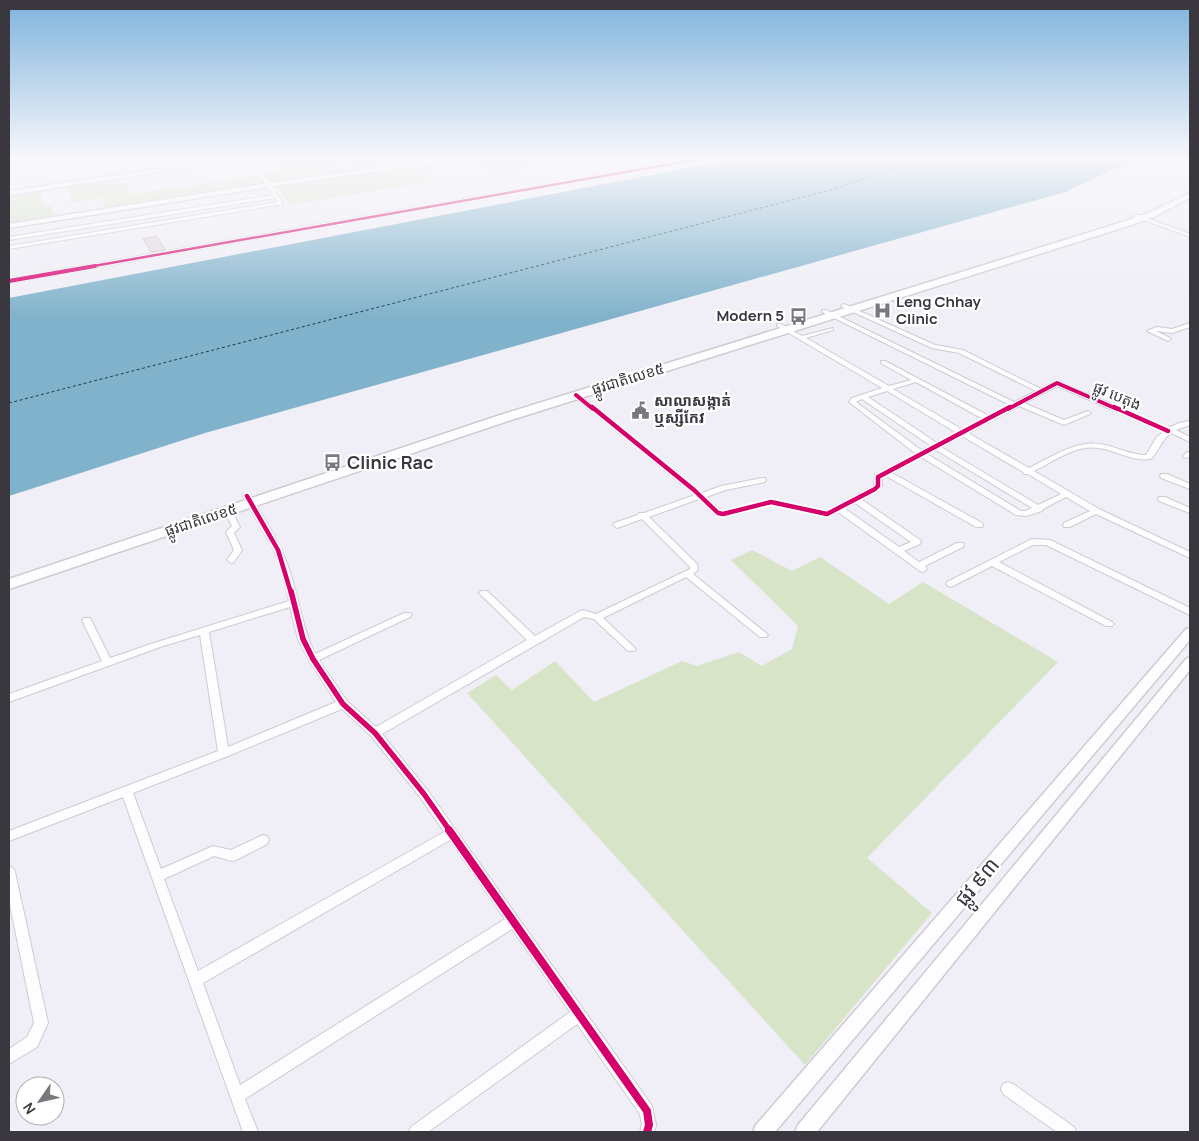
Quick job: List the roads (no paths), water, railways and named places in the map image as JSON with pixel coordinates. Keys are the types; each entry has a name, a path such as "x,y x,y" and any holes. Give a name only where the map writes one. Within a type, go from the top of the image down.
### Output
{"highway":[{"name":"ផ្លូវជាតិលេខ៥","path":"1139,216 1149,210"},
{"name":"ផ្លូវជាតិលេខ៥","path":"9,584 228,511 249,499 499,412 828,313 1153,210"},
{"name":"ផ្លូវជាតិលេខ៥","path":"9,575 576,395 782,327"}],"street":[{"path":"21,246 12,225 105,210"},
{"path":"9,239 187,210"},
{"path":"9,248 238,210"},
{"path":"9,281 413,210"},
{"path":"176,212 180,220"},
{"path":"1139,216 1190,236"},
{"path":"847,307 934,347 961,350 1039,390"},
{"path":"828,313 1015,403 1064,423 1088,413"},
{"path":"1168,339 1150,331 1157,329 1172,332 1190,325"},
{"path":"782,327 1096,511 1190,555"},
{"path":"801,338 830,329"},
{"path":"1181,329 1190,333"},
{"path":"883,362 989,419"},
{"path":"916,380 862,396 852,402 923,455 1019,513 1026,514 1066,494"},
{"path":"576,395 720,514 771,502 827,514 878,486 876,479 886,473 923,455 1039,390 1056,383"},
{"name":"ផ្លូវ បេតុង","path":"1056,383 1169,431"},
{"path":"862,396 937,447 1039,508"},
{"path":"1028,472 1086,444 1103,446 1133,456 1148,457 1154,453 1158,441 1169,431 1190,423"},
{"path":"1169,431 1190,440"},
{"path":"886,473 979,525"},
{"path":"1164,476 1190,487"},
{"path":"616,525 700,496 762,480"},
{"path":"249,499 278,550 286,572 303,638 313,659 343,704 376,732 452,833 647,1111 649,1125 647,1132"},
{"path":"856,499 917,542 898,551"},
{"path":"1162,499 1190,511"},
{"path":"838,508 921,567 960,545"},
{"path":"228,511 236,527 230,532 238,550 231,560"},
{"path":"1067,525 1096,511"},
{"path":"598,618 634,598 694,570 694,566 642,515"},
{"path":"950,584 1032,542 1047,542 1190,612"},
{"path":"992,562 1109,624"},
{"path":"687,573 763,636"},
{"path":"484,593 534,641"},
{"path":"9,698 204,630 293,603"},
{"path":"376,732 583,613 598,618 631,649"},
{"path":"313,659 407,615"},
{"path":"87,620 108,663"},
{"path":"204,630 224,753"},
{"name":"ផ្លូវ ៩៣","path":"763,1132 1190,632"},
{"name":"ផ្លូវ ៩៣","path":"805,1132 1190,662"},
{"path":"9,836 224,753 343,704"},
{"path":"126,790 250,1132"},
{"path":"196,980 452,833"},
{"path":"158,876 212,851 232,856 263,840"},
{"path":"9,872 42,1023 32,1042 9,1057"},
{"path":"237,1096 513,921"},
{"path":"416,1132 579,1014"},
{"path":"1008,1089 1069,1132"}],"water":[{"path":"468,210 1000,210 205,433 9,496 9,298"}],"place":[{"name":"Leng Chhay Clinic","path":"882,311"},
{"name":"Modern 5","path":"798,316"},
{"name":"សាលាសង្កាត់ ឬស្សីកែវ","path":"640,410"},
{"name":"Clinic Rac","path":"333,463"}]}
